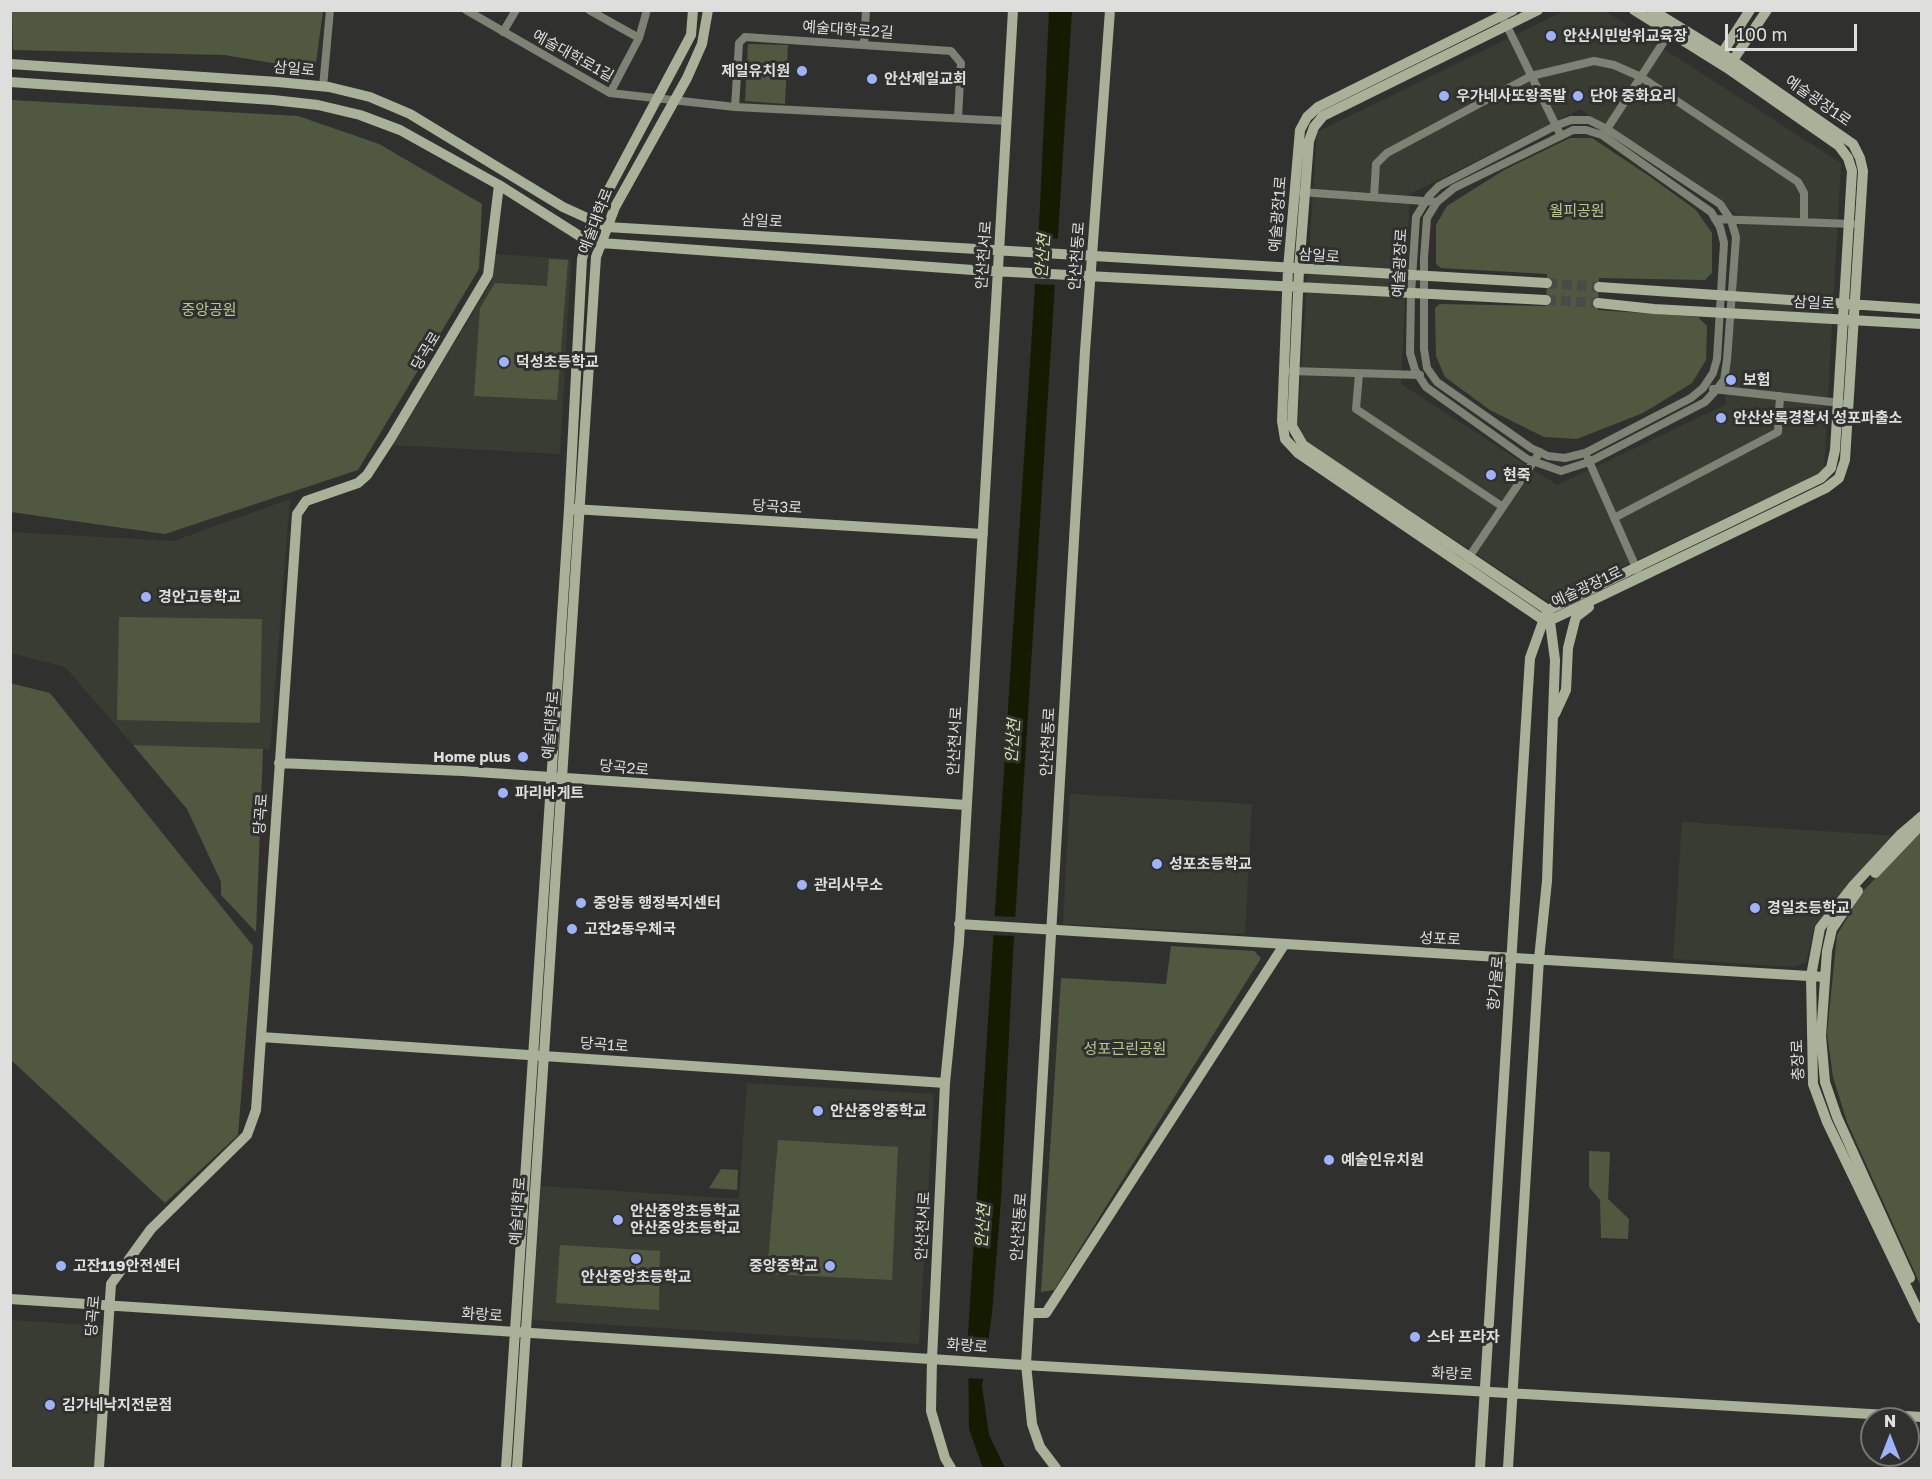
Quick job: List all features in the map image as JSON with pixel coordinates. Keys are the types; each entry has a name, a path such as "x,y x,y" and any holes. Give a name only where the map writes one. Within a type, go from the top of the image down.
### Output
{"street":[{"path":"323,87 330,10"},
{"name":"예술대학로1길","path":"466,10 610,93 675,101"},
{"path":"503,32 516,10"},
{"path":"589,10 639,38"},
{"path":"610,93 639,38 647,10"},
{"name":"예술대학로","path":"574,509 582,259 586,240 592,221 691,34 693,10"},
{"name":"예술대학로","path":"506,1468 520,1332 574,509 596,257 607,226 675,101 702,44 708,10"},
{"path":"864,45 866,10"},
{"name":"안산천서로","path":"951,1468 945,1458 931,1411 932,1359 945,1083 959,924 1013,10"},
{"name":"안산천동로","path":"1056,1468 1040,1447 1032,1424 1026,1364 1090,275 1110,10"},
{"name":"예술광장1로","path":"1504,21 1513,10"},
{"name":"예술광장1로","path":"1538,10 1504,21 1323,116 1314,127 1309,141 1300,192 1293,269 1289,371 1292,426 1303,445 1547,617"},
{"name":"예술광장1로","path":"1547,617 1639,573 1821,478 1831,468 1843,403 1854,224 1851,171 1843,152 1730,64 1634,10"},
{"name":"예술광장1로","path":"1652,10 1672,30"},
{"path":"1719,58 1750,10"},
{"path":"1730,64 1767,10"},
{"path":"1504,21 1561,136"},
{"path":"1605,132 1672,30"},
{"name":"예술대학로2길","path":"735,107 739,43 745,37 951,51 961,63 958,118"},
{"path":"1374,197 1376,164 1387,153 1531,76 1594,61 1614,65 1641,77 1798,182 1804,193 1804,222"},
{"name":"삼일로","path":"10,64 323,87 370,97 410,114 515,179 592,221 607,226 1412,277 1547,283"},
{"path":"10,82 318,105 360,115 400,130 499,185 586,240 601,243 998,271 1078,273 1546,300"},
{"path":"675,101 735,107 1007,121"},
{"name":"예술광장로","path":"1715,219 1711,212 1589,120 1571,120 1556,126 1438,186 1425,201 1416,217 1410,353 1415,370 1426,387 1438,398 1533,462 1561,471 1589,462 1705,402 1717,389"},
{"name":"예술광장로","path":"1433,376 1427,368 1424,349 1423,294 1427,218 1437,202 1454,188 1574,130 1605,132 1720,204 1731,220"},
{"name":"당곡로","path":"99,1468 111,1284 151,1229 248,1135 256,1110 297,514 306,501 358,483 367,475 391,438 489,275 499,185"},
{"path":"1300,192 1437,202"},
{"path":"1717,389 1724,380 1725,370 1725,297 1724,243 1715,219 1854,224"},
{"path":"1725,297 1736,237 1731,220"},
{"name":"삼일로","path":"1599,287 1922,309"},
{"name":"삼일로","path":"1598,303 1922,324"},
{"path":"1289,371 1433,376 1521,441 1540,452 1565,458 1585,453 1691,398 1703,388 1713,373 1725,313"},
{"path":"1359,374 1356,409 1503,507"},
{"path":"1703,388 1843,403"},
{"path":"1614,518 1778,432 1780,396"},
{"path":"1467,560 1540,452"},
{"path":"1585,453 1639,573"},
{"name":"당곡3로","path":"574,509 983,534"},
{"name":"예술광장1로","path":"1547,617 1602,596 1639,573"},
{"path":"1553,717 1566,690 1568,648 1576,617 1602,596"},
{"path":"1508,1468 1539,959 1547,880 1555,660 1547,617"},
{"name":"항가울로","path":"1480,1468 1513,957 1527,689 1530,658 1547,617"},
{"name":"당곡2로","path":"279,763 556,777 966,805"},
{"name":"충장로","path":"1922,816 1901,834 1852,887 1820,928 1811,976 1813,1084 1827,1122 1922,1319"},
{"name":"충장로","path":"1922,826 1857,891 1832,929 1821,1036 1825,1082 1837,1117 1922,1302"},
{"name":"성포로","path":"959,924 1826,977"},
{"path":"1029,1313 1046,1313 1284,945"},
{"name":"당곡1로","path":"261,1036 945,1083"},
{"name":"화랑로","path":"10,1299 1007,1364 1922,1417"},
{"name":"예술대학로","path":"517,1468 520,1332"}],"shaded area":[{"path":"1564,11 1605,11 1841,163 1824,471 1549,602 1297,436 1317,132","holes":["1580,109 1739,215 1725,405 1557,485 1401,384 1410,194"]},
{"name":"덕성초등학교","path":"494,254 571,259 560,454 393,445 493,279"},
{"name":"경안고등학교","path":"290,499 270,750 133,745 65,667 11,653 10,532 174,541"},
{"name":"성포초등학교","path":"1070,794 1252,804 1245,934 1063,924"},
{"name":"경일초등학교","path":"1682,822 1898,836 1814,929 1806,963 1793,967 1673,959"},
{"name":"중앙중학교","path":"747,1083 934,1094 919,1344 532,1320 541,1186 739,1199"},
{"path":"10,1320 106,1326 96,1468 11,1468"}],"green space":[{"path":"12,10 323,11 315,70 224,55 13,50"},
{"path":"748,44 788,45 785,104 745,101"},
{"name":"중앙공원","path":"11,100 298,116 379,144 482,204 479,269 358,470 165,534 11,512"},
{"name":"월피공원","path":"1570,138 1592,138 1649,176 1696,210 1712,233 1712,273 1705,280 1599,278 1598,310 1698,317 1707,326 1706,360 1692,383 1643,413 1577,439 1544,437 1490,410 1445,377 1436,356 1435,308 1440,304 1546,306 1547,274 1441,268 1436,264 1436,225 1447,206 1504,170"},
{"path":"549,259 568,260 557,400 474,396 480,308 495,283 547,286"},
{"path":"119,617 262,619 260,723 117,720"},
{"path":"10,683 50,693 253,946 238,1135 165,1203 11,1060"},
{"path":"133,745 263,749 256,932 221,895 221,882 187,809"},
{"path":"1921,832 1921,1286 1847,1122 1833,1077 1827,1034 1837,935 1864,890"},
{"name":"성포근린공원","path":"1171,946 1254,951 1261,958 1054,1290 1041,1292 1061,978 1166,984"},
{"path":"778,1140 898,1147 892,1280 767,1274"},
{"path":"1589,1151 1610,1152 1608,1199 1629,1219 1628,1239 1601,1238 1600,1200 1589,1187"},
{"path":"721,1169 738,1170 737,1190 709,1188"},
{"path":"560,1245 660,1251 659,1310 556,1303"}],"water":[{"name":"안산천","path":"1049,11 1072,11 1013,953 1001,1200 992,1313 982,1386 989,1435 1005,1468 983,1468 969,1429 968,1334 1040,207"}],"pier":[{"path":"1035,237 1062,239 1058,285 1032,284"},
{"path":"992,916 1018,917 1017,936 990,935"},
{"path":"965,1346 990,1347 986,1379 965,1378"}],"tunnel":[{"path":"1547,283 1599,287"},
{"path":"1546,300 1598,303"}],"place":[{"name":"안산시민방위교육장","path":"1551,36"},
{"name":"제일유치원","path":"802,71"},
{"name":"안산제일교회","path":"872,79"},
{"name":"우가네사또왕족발","path":"1444,96"},
{"name":"단야 중화요리","path":"1578,96"},
{"name":"덕성초등학교","path":"504,362"},
{"name":"보험","path":"1731,380"},
{"name":"안산상록경찰서 성포파출소","path":"1721,418"},
{"name":"현죽","path":"1491,475"},
{"name":"경안고등학교","path":"146,597"},
{"name":"Home plus","path":"523,757"},
{"name":"파리바게트","path":"503,793"},
{"name":"성포초등학교","path":"1157,864"},
{"name":"관리사무소","path":"802,885"},
{"name":"중앙동 행정복지센터","path":"581,903"},
{"name":"경일초등학교","path":"1755,908"},
{"name":"고잔2동우체국","path":"572,929"},
{"name":"안산중앙중학교","path":"818,1111"},
{"name":"예술인유치원","path":"1329,1160"},
{"name":"안산중앙초등학교 안산중앙초등학교","path":"618,1220"},
{"name":"안산중앙초등학교","path":"636,1259"},
{"name":"고잔119안전센터","path":"61,1266"},
{"name":"중앙중학교","path":"830,1266"},
{"name":"스타 프라자","path":"1415,1337"},
{"name":"김가네낙지전문점","path":"50,1405"}]}
